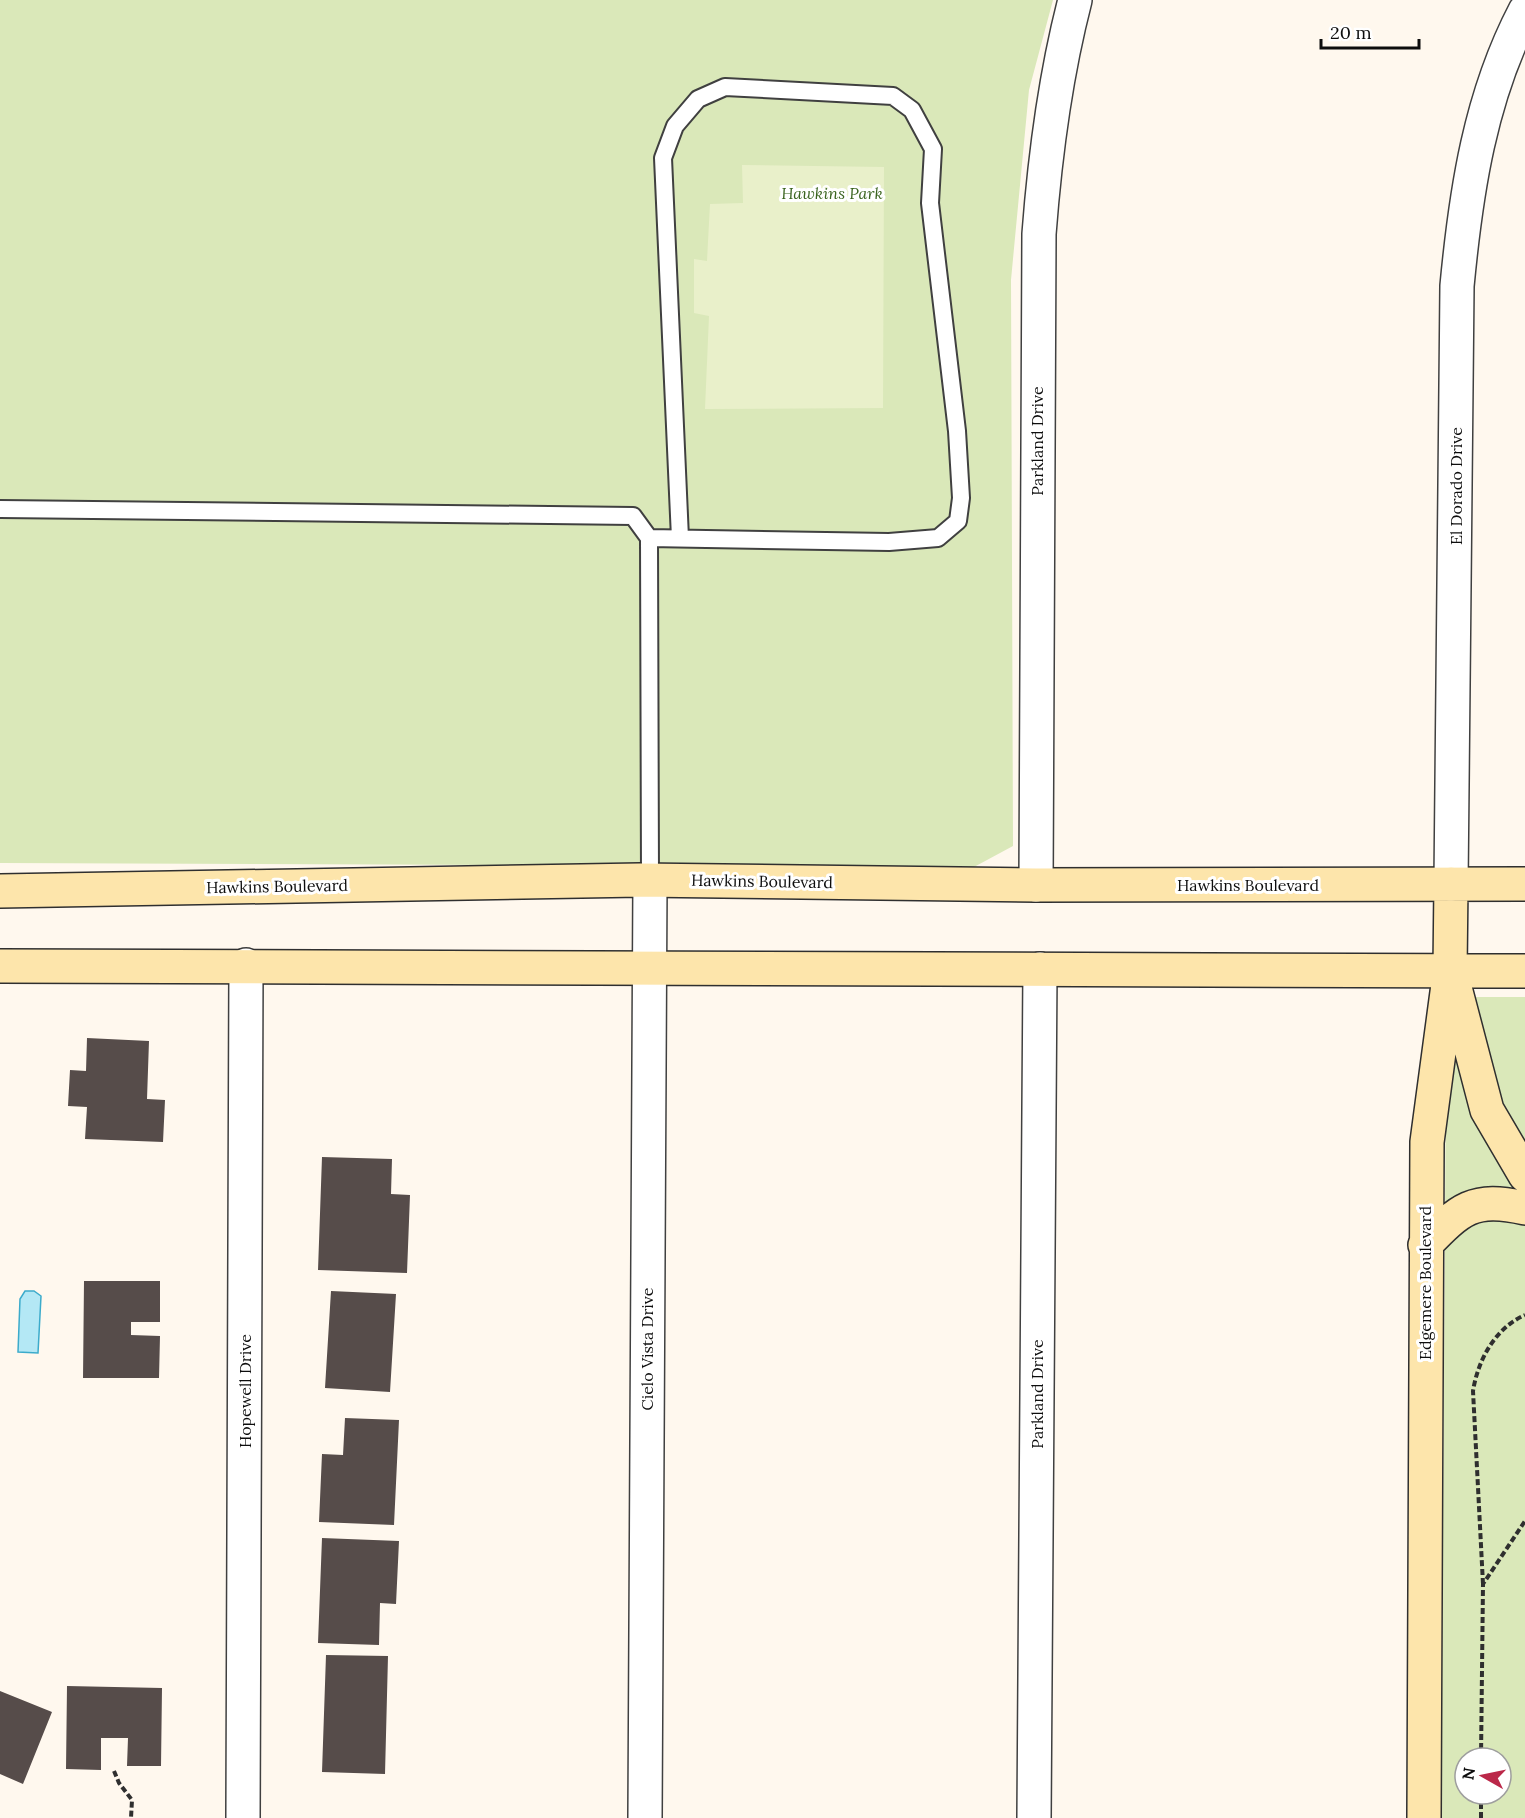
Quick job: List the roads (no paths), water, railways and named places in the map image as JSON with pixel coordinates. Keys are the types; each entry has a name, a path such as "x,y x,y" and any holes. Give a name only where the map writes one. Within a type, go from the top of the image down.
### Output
{"main road":[{"name":"Hawkins Boulevard","path":"0,891 650,880 1036,885 1525,884"},
{"name":"El Dorado Drive","path":"1450,970 1451,884"},
{"path":"0,966 246,965 648,969 1525,971"},
{"path":"1450,970 1487,1110 1525,1175"},
{"name":"Edgemere Boulevard","path":"1424,1818 1426,1142 1450,970"},
{"path":"1425,1245 1452,1217 1476,1204 1525,1208"}],"street":[{"name":"Parkland Drive","path":"1036,885 1039,234 1045,158 1062,57 1075,0"},
{"name":"El Dorado Drive","path":"1451,884 1457,286 1463,219 1483,118 1525,11"},
{"name":"Cielo Vista Drive","path":"645,1818 650,880"},
{"name":"Hopewell Drive","path":"243,1818 246,965"},
{"name":"Parkland Drive","path":"1034,1818 1040,969"}],"lane":[{"path":"648,538 889,542 938,538 958,521 962,498 957,431 930,203 933,149 912,110 893,96 725,87 698,99 675,126 663,158 680,538"},
{"path":"0,509 633,516 648,538 650,880"}],"water":[{"path":"25,1291 34,1291 41,1296 38,1353 18,1352 20,1299"}],"park label":[{"name":"Hawkins Park","path":"832,193"}]}
